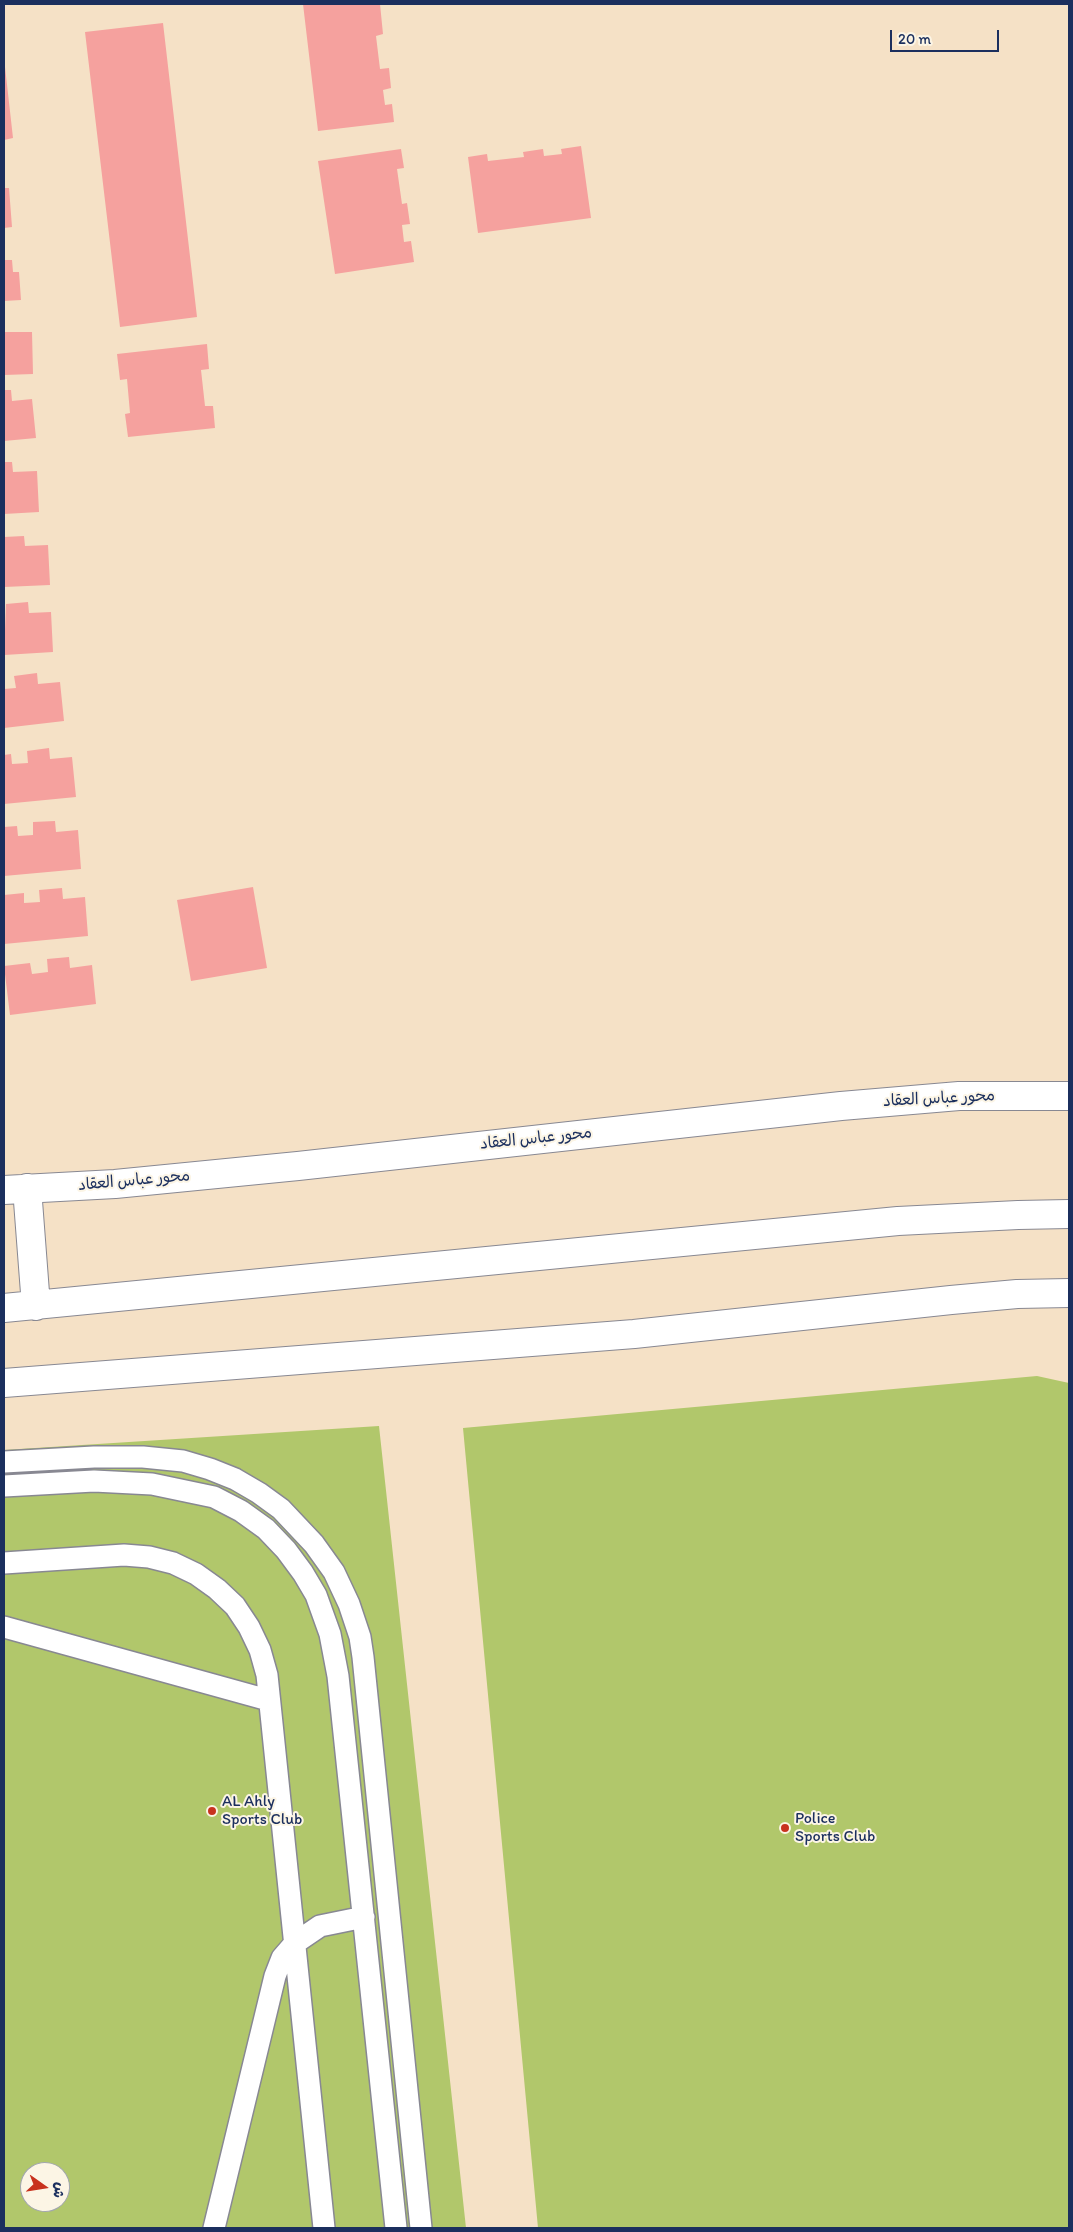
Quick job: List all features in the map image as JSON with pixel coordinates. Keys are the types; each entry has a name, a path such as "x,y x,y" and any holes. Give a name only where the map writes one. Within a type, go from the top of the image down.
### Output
{"main road":[{"name":"محور عباس العقاد","path":"15,1189 116,1184 289,1167 860,1104 959,1096 1069,1096"},
{"path":"15,1189 36,1306"},
{"path":"4,1308 888,1222 1018,1214 1069,1214"},
{"path":"4,1383 634,1334 951,1300 1017,1294 1069,1293"}],"lane":[{"path":"4,1462 94,1457 143,1458 183,1461 210,1469 243,1484 282,1509 314,1544 334,1572 349,1604 360,1637 363,1657 421,2228"},
{"path":"4,1486 94,1481 152,1484 214,1497 241,1511 266,1529 286,1550 316,1595 330,1634 338,1676 396,2228"},
{"path":"4,1563 124,1555 149,1557 173,1563 196,1574 217,1588 235,1606 249,1627 260,1650 267,1675 268,1700 324,2228"},
{"path":"4,1627 268,1700"},
{"path":"214,2228 275,1976 282,1958 295,1943 307,1933 320,1926 364,1917"}],"green space":[{"name":"Police Sports Club","path":"1037,1376 1069,1383 1069,2228 538,2228 463,1428"},
{"name":"AL Ahly Sports Club","path":"379,1426 466,2228 4,2228 4,1450"}],"building":[{"path":"303,4 380,4 383,34 376,36 380,69 389,68 391,88 383,90 385,105 392,104 394,122 318,131"},
{"path":"163,23 197,317 120,327 85,32"},
{"path":"4,58 13,138 4,140"},
{"path":"581,146 591,218 478,233 468,157 487,154 488,161 524,157 523,152 543,149 544,156 562,154 561,149"},
{"path":"401,149 404,168 397,169 402,204 407,203 410,224 402,225 404,242 411,241 414,262 335,274 318,161"},
{"path":"4,188 9,188 12,227 4,228"},
{"path":"4,260 12,260 13,272 19,272 21,300 4,301"},
{"path":"4,332 32,332 33,374 4,375"},
{"path":"207,344 209,369 201,370 205,406 213,406 215,428 128,437 125,414 130,413 127,379 120,380 117,354"},
{"path":"4,390 11,390 12,401 32,399 36,438 4,441"},
{"path":"4,462 12,462 13,472 37,471 39,512 4,514"},
{"path":"24,536 25,546 48,545 50,585 4,587 4,537"},
{"path":"28,602 29,613 51,612 53,652 4,655 6,604"},
{"path":"37,673 38,684 60,682 64,721 4,728 4,689 16,688 14,676"},
{"path":"49,748 50,759 72,757 76,797 4,804 4,755 11,754 12,764 28,763 27,751"},
{"path":"55,821 56,832 78,830 81,869 4,876 4,827 17,826 18,836 33,835 33,822"},
{"path":"253,887 267,968 191,981 177,900"},
{"path":"62,888 63,899 85,897 88,936 4,944 4,895 24,893 24,903 40,902 39,890"},
{"path":"69,957 70,968 92,965 96,1004 10,1015 4,966 30,963 32,974 48,972 47,959"}],"place":[{"name":"AL Ahly Sports Club","path":"212,1811"},
{"name":"Police Sports Club","path":"785,1828"}]}
